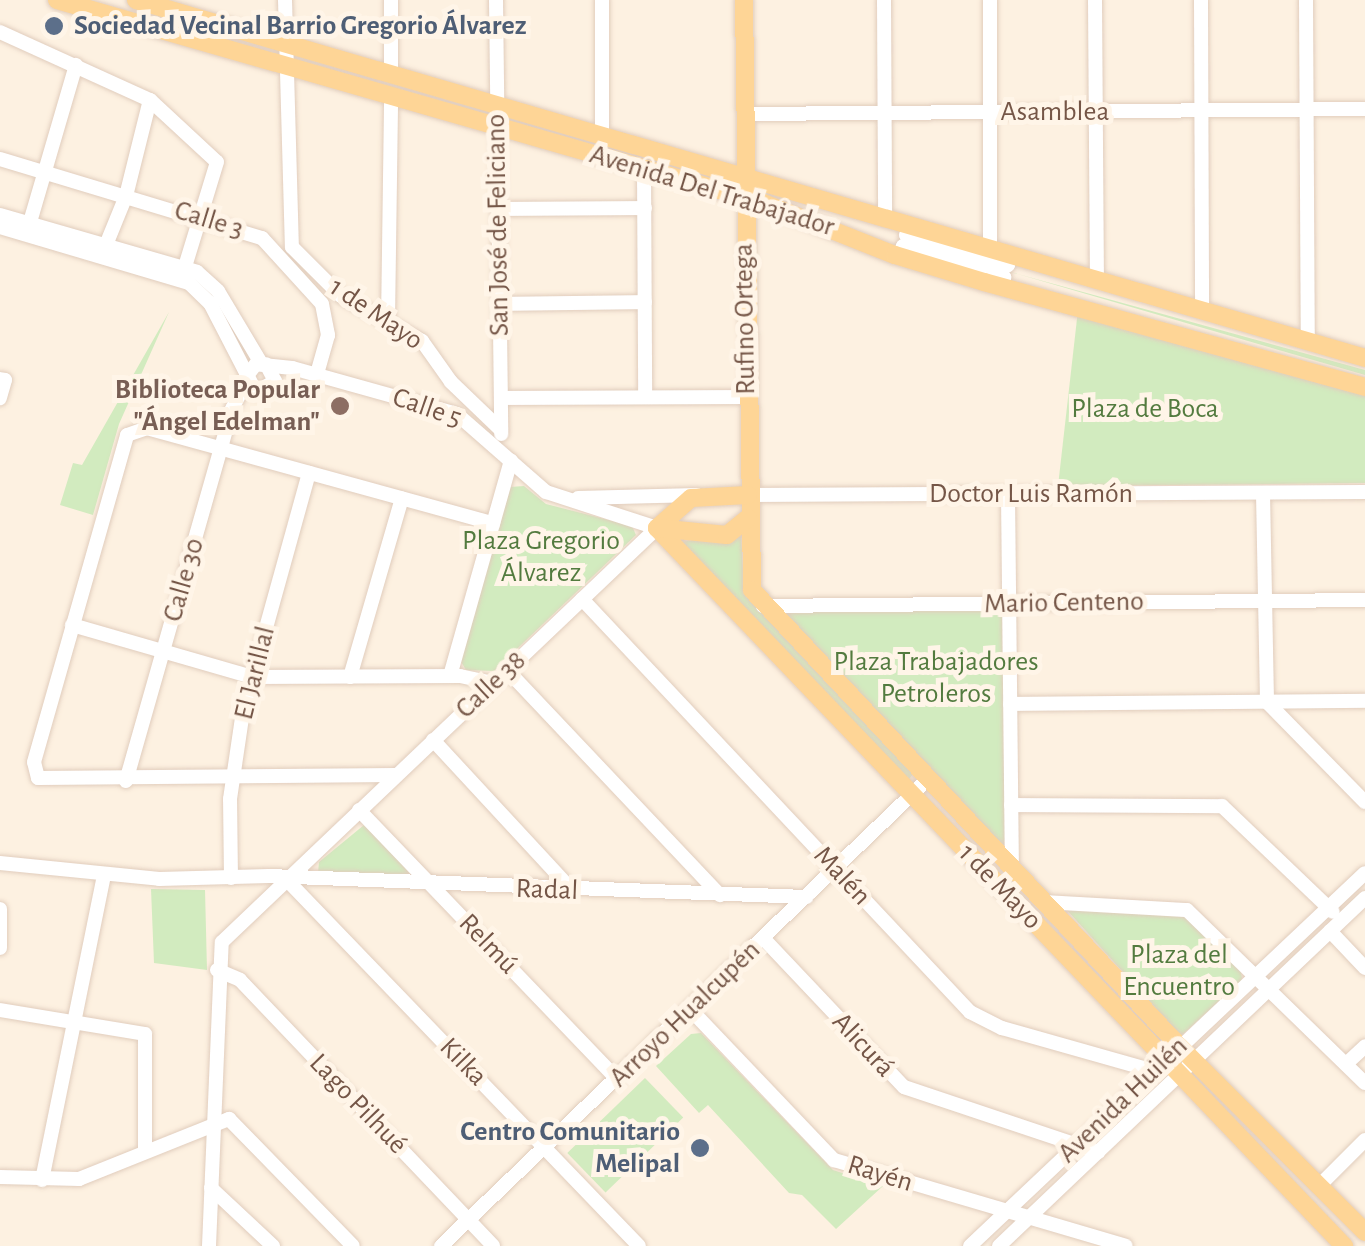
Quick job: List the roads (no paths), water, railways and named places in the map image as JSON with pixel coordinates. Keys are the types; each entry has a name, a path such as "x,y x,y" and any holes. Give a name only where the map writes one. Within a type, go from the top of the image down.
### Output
{"main road":[{"name":"Avenida Del Trabajador","path":"57,0 644,170 885,219 1365,358"},
{"name":"Avenida Del Trabajador","path":"136,0 180,7 285,45 602,138 744,188 895,255 1365,387"},
{"name":"Rufino Ortega","path":"744,0 748,518"},
{"name":"Doctor Luis Ramón","path":"698,496 748,495"},
{"name":"Calle 38","path":"657,528 698,496"},
{"name":"Calle 5","path":"657,528 675,535 727,534 748,518"},
{"name":"1 de Mayo","path":"748,518 749,584 762,606 1042,902 1166,1059 1194,1061 1365,1232"},
{"name":"1 de Mayo","path":"657,528 1344,1246"}],"street":[{"path":"285,0 285,68"},
{"path":"391,0 391,75"},
{"name":"San José de Feliciano","path":"450,676 493,523 505,455 496,0"},
{"path":"602,0 602,138"},
{"path":"884,0 885,219"},
{"path":"990,0 990,250"},
{"path":"1096,0 1096,281"},
{"path":"1201,0 1202,312"},
{"path":"1306,0 1308,342"},
{"path":"151,23 261,55 262,56 196,39 151,23"},
{"path":"1,36 150,100 217,162 184,274"},
{"path":"28,229 76,65"},
{"name":"1 de Mayo","path":"285,68 290,243 341,296 422,341 450,382 502,430"},
{"path":"388,321 391,96"},
{"path":"106,245 126,196 150,100"},
{"name":"Asamblea","path":"744,114 1365,109"},
{"name":"Calle 3","path":"0,160 203,217 262,238 318,295 328,328 317,374"},
{"path":"644,170 645,398"},
{"path":"499,209 645,208"},
{"path":"0,214 28,229 184,274 210,303 246,380 256,392 269,390 275,376 218,291 184,274 106,245 28,229 0,227"},
{"path":"908,230 992,255 1008,266 906,235 908,230"},
{"path":"903,246 1004,276 1003,282 901,251 903,246"},
{"path":"500,304 645,302"},
{"name":"Calle 5","path":"264,364 317,374 457,414 546,492 657,528"},
{"name":"Calle 30","path":"126,781 222,448 246,380 264,364"},
{"path":"0,398 3,380"},
{"path":"501,398 747,396"},
{"path":"396,775 126,781 38,778 34,762 125,440 134,428 222,448 493,523"},
{"name":"El Jarillal","path":"231,878 232,778 252,677 309,472"},
{"name":"Doctor Luis Ramón","path":"748,495 1365,492"},
{"path":"1263,493 1267,702 1365,802"},
{"path":"1008,494 1012,870"},
{"path":"563,498 698,496"},
{"path":"350,677 402,498"},
{"name":"Calle 38","path":"286,879 657,528"},
{"name":"Malén","path":"582,599 980,1018 1166,1059"},
{"name":"Mario Centeno","path":"762,606 1365,600"},
{"path":"72,626 252,677 450,676 493,683"},
{"path":"507,670 720,895"},
{"path":"1010,704 1365,701"},
{"path":"433,740 572,890"},
{"name":"Arroyo Hualcupén","path":"441,1246 914,797 927,780"},
{"path":"1011,805 1222,806 1328,908 1335,926 1365,968"},
{"name":"Relmú","path":"359,810 617,1079"},
{"name":"Radal","path":"0,864 104,875 808,897"},
{"name":"Avenida Huilén","path":"970,1246 1365,873"},
{"path":"42,1180 104,875"},
{"path":"209,1246 217,970 227,936 286,879"},
{"name":"Kilka","path":"286,879 639,1246"},
{"name":"Avenida Huilén","path":"999,1246 1365,898"},
{"path":"1042,902 1182,907 1365,1083"},
{"path":"0,909 0,948"},
{"name":"Alicurá","path":"764,939 904,1087 1080,1141 1098,1152"},
{"name":"Lago Pilhué","path":"217,970 240,980 494,1246"},
{"name":"Rayén","path":"690,1009 834,1160 1126,1246"},
{"path":"0,1010 135,1030 148,1039 145,1150"},
{"path":"1346,1064 1365,1046"},
{"path":"0,1177 79,1179 212,1120 237,1123 354,1246"},
{"path":"1319,1186 1365,1140"},
{"path":"211,1188 272,1246"}],"place":[{"name":"Sociedad Vecinal Barrio Gregorio Álvarez","path":"54,26"},
{"name":"Biblioteca Popular \"Ángel Edelman\"","path":"340,406"},
{"name":"Centro Comunitario Melipal","path":"700,1148"}],"park label":[{"name":"Plaza de Boca","path":"1145,409"},
{"name":"Plaza Gregorio Álvarez","path":"541,557"},
{"name":"Plaza Trabajadores Petroleros","path":"936,678"},
{"name":"Plaza del Encuentro","path":"1179,971"}]}
